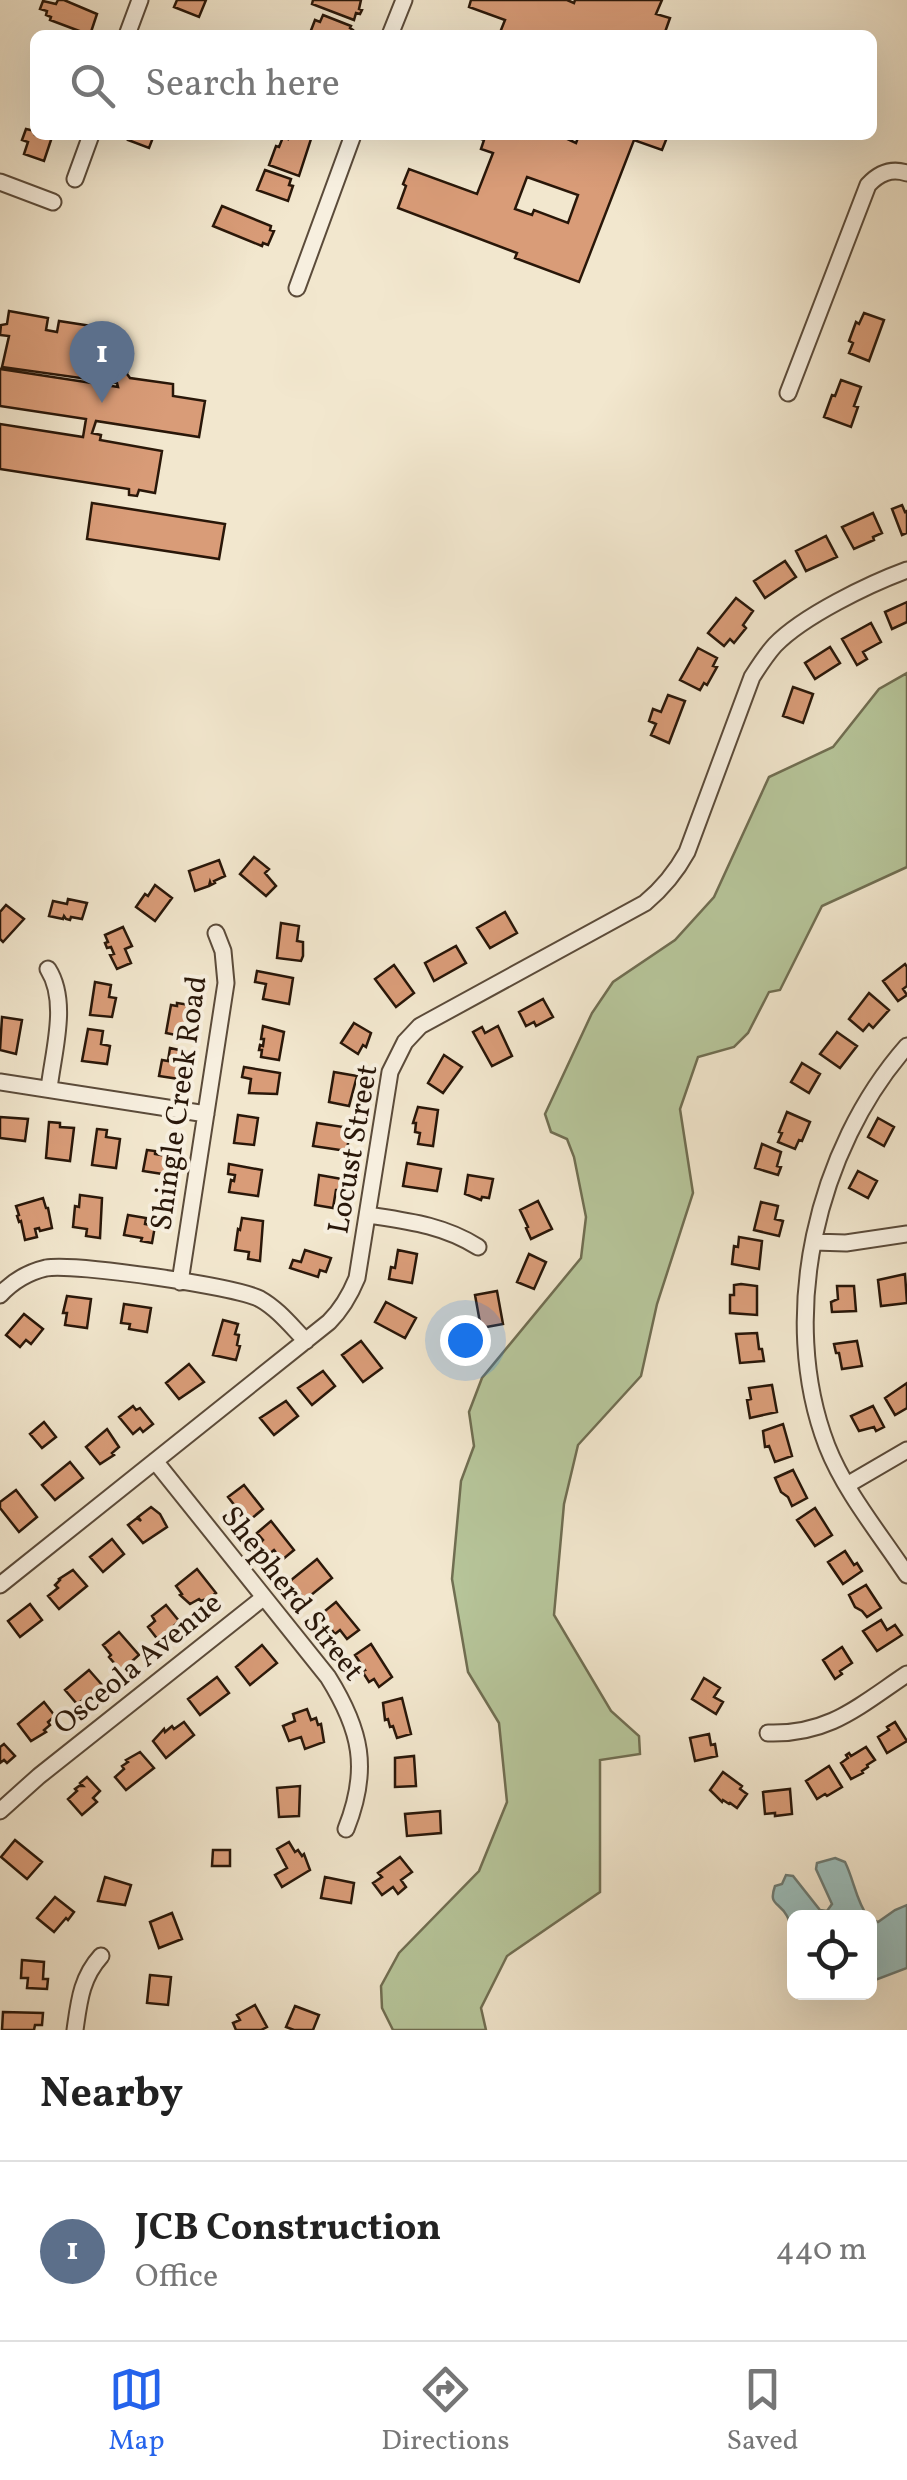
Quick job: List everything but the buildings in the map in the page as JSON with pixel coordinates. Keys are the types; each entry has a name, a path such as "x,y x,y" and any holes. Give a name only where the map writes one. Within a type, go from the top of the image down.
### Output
{"street":[{"path":"130,30 140,0"},
{"path":"392,30 404,0"},
{"path":"75,179 89,140"},
{"path":"297,288 351,140"},
{"path":"788,393 868,186 887,172 907,173"},
{"path":"0,182 53,202"},
{"name":"Locust Street","path":"0,1585 329,1322 350,1296 357,1278 390,1072 405,1042 420,1026 645,903 661,890 687,852 752,678 763,659 793,630 845,598 907,570"},
{"name":"Shingle Creek Road","path":"180,1282 226,983 223,951 216,933"},
{"path":"48,969 59,1003 48,1089"},
{"path":"907,1046 866,1099 835,1163 814,1242 806,1299 810,1375 826,1442 847,1484 907,1575"},
{"path":"0,1082 206,1114"},
{"path":"368,1215 429,1224 478,1247"},
{"path":"814,1242 846,1243 907,1234"},
{"path":"0,1295 33,1272 64,1266 180,1282 246,1293 260,1300 306,1341"},
{"path":"847,1484 907,1450"},
{"name":"Shepherd Street","path":"154,1461 346,1704 358,1747 359,1785 346,1828"},
{"name":"Osceola Avenue","path":"0,1810 263,1598"},
{"path":"768,1733 790,1734 831,1723 907,1674"},
{"path":"75,2030 81,1990 100,1956"}],"green space":[{"path":"907,673 907,867 822,906 780,990 769,992 748,1033 734,1047 698,1057 680,1109 693,1193 657,1304 641,1376 578,1445 564,1504 554,1615 611,1711 639,1736 640,1754 600,1760 600,1892 507,1956 481,2008 486,2030 393,2030 382,2008 381,1986 399,1953 479,1871 507,1802 499,1723 468,1672 452,1579 461,1481 474,1446 469,1412 482,1378 581,1258 586,1217 574,1157 567,1139 551,1132 545,1114 592,1013 613,982 675,940 714,897 769,777 833,747 879,689"}],"water":[{"path":"835,1858 845,1862 864,1910 828,1910 832,1904 816,1869 817,1863"},
{"path":"786,1875 793,1876 820,1910 787,1910 787,1916 774,1900 775,1886 782,1884"},
{"path":"907,1905 907,1968 877,1979 877,1922"}],"place":[{"name":"JCB Construction","path":"102,403"}]}
